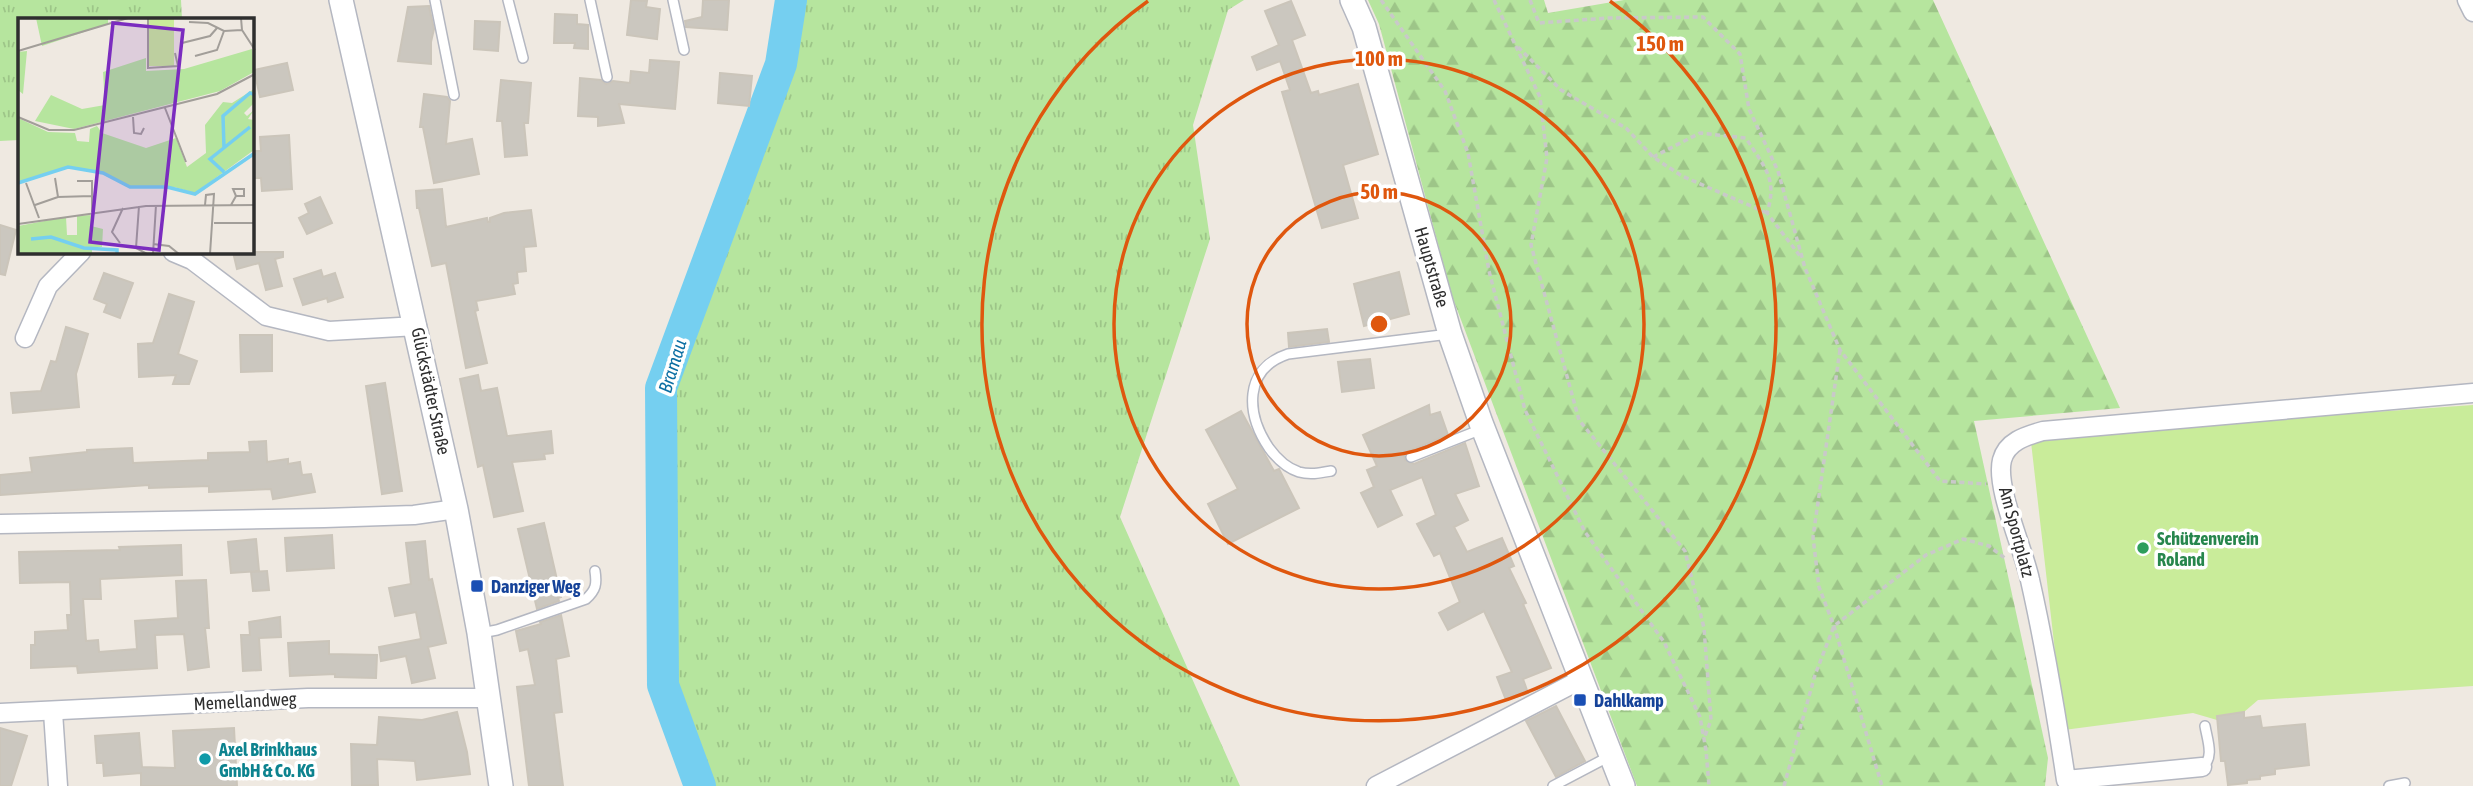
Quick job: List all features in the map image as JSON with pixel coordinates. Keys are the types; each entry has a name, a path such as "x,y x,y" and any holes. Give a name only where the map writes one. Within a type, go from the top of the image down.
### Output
{"street":[{"name":"Glückstädter Straße","path":"341,0 456,509 490,698 501,786"},
{"name":"Hauptstraße","path":"1352,0 1364,27 1450,334"},
{"path":"2467,0 2473,12"},
{"path":"25,338 48,286 79,254"},
{"path":"178,254 192,260 266,316 329,331 416,326"},
{"path":"1450,334 1623,786"},
{"name":"Am Sportplatz","path":"2202,767 2066,780 2030,577 2003,486 2002,460 2015,440 2043,431 2473,393"},
{"path":"0,524 324,518 414,515 456,509"},
{"path":"1376,786 1582,679"},
{"name":"Memellandweg","path":"0,713 308,698 490,698"},
{"path":"53,712 58,786"}],"lane":[{"path":"435,0 454,95"},
{"path":"508,0 523,58"},
{"path":"590,0 607,77"},
{"path":"673,0 684,50"},
{"path":"1331,471 1314,474 1287,467 1275,456 1256,428 1252,411 1253,391 1265,368 1275,359 1288,354 1450,334"},
{"path":"1411,457 1484,428"},
{"path":"479,633 497,630 586,599 597,584 595,571"},
{"path":"2202,767 2210,758 2205,726"},
{"path":"1553,786 1611,755"},
{"path":"2389,786 2405,783"}],"path":[{"path":"1381,0 1445,91 1468,153 1489,271 1525,410 1585,532 1664,642 1700,717 1709,786"},
{"path":"1494,0 1540,97 1546,158 1531,245 1579,420 1685,551 1704,628 1711,720 1704,738"},
{"path":"1530,0 1539,23 1608,18 1703,17 1740,54 1749,109 1778,171 1802,259 1840,350 1940,481 2003,486"},
{"path":"1514,44 1561,90 1626,128 1653,157 1682,176 1767,213 1802,259"},
{"path":"1653,157 1700,133 1746,138 1771,178 1771,198 1767,213"},
{"path":"1840,350 1812,537 1819,587 1834,626 1882,786"},
{"path":"1784,786 1815,675 1834,626 1926,555 1963,539 1989,546 2030,577"}],"green space":[{"path":"0,0 181,0 182,18 18,18 18,140 0,141"},
{"path":"797,0 1244,0 1228,10 1193,125 1210,239 1120,517 1240,786 704,786 666,684 665,388 787,67"},
{"path":"1368,0 1544,0 1548,13 1624,0 1933,0 2120,408 1974,421 2048,758 2045,786 1637,786 1452,296 1379,24"},
{"path":"2473,405 2473,686 2258,700 2244,712 2217,716 2217,720 2193,713 2064,730 2031,442 2231,422"}],"building":[{"path":"631,0 647,1 646,7 660,9 657,39 627,35"},
{"path":"703,0 729,0 727,30 686,27 685,21 702,17"},
{"path":"1291,1 1305,35 1292,40 1311,93 1318,91 1319,95 1358,84 1378,154 1343,165 1358,218 1322,228 1282,92 1290,90 1280,61 1257,70 1252,57 1279,45 1265,11"},
{"path":"429,6 434,29 431,64 398,61 408,7"},
{"path":"555,14 577,15 577,24 588,25 588,49 574,48 575,43 554,43"},
{"path":"475,21 500,22 498,51 474,49"},
{"path":"650,60 679,62 675,109 619,104 624,123 598,126 598,117 578,116 580,78 601,80 606,84 613,81 630,83 631,71 649,73"},
{"path":"287,63 293,90 260,97 254,70"},
{"path":"720,73 752,76 749,106 718,103"},
{"path":"501,80 531,83 528,123 524,123 527,155 505,157 502,121 497,121"},
{"path":"424,94 447,97 450,101 446,144 472,139 479,174 434,183 423,127 420,127"},
{"path":"289,135 292,189 262,191 261,178 254,178 254,151 261,151 260,137"},
{"path":"442,189 446,227 487,218 490,222 490,218 504,213 531,210 536,246 524,247 526,271 517,272 518,283 513,284 515,294 476,301 478,310 475,311 487,363 466,368 446,263 432,266 417,208 416,191"},
{"path":"320,197 332,223 307,234 299,218 309,213 305,204"},
{"path":"0,225 16,230 5,275 0,274"},
{"path":"283,252 283,257 275,259 282,286 266,290 259,263 237,269 233,254"},
{"path":"321,270 323,277 335,273 343,297 328,302 327,298 303,305 294,279"},
{"path":"1399,272 1409,314 1364,326 1354,284"},
{"path":"104,273 133,283 120,318 104,312 107,304 94,299"},
{"path":"169,294 194,302 178,354 197,361 189,384 173,384 176,375 139,377 138,344 153,343"},
{"path":"66,327 88,334 76,374 79,407 13,413 11,393 41,391 51,361 56,362"},
{"path":"1327,329 1329,342 1289,347 1288,333"},
{"path":"240,335 272,335 272,371 241,372"},
{"path":"1370,359 1374,388 1342,392 1338,362"},
{"path":"478,375 481,391 497,388 507,436 551,431 553,453 544,454 545,459 512,462 523,511 494,517 483,465 478,467 460,379"},
{"path":"385,383 402,491 382,494 366,386"},
{"path":"1429,405 1430,415 1440,412 1448,435 1408,451 1404,455 1405,460 1414,464 1465,443 1479,486 1455,494 1468,520 1454,527 1467,552 1502,538 1514,566 1509,568 1526,603 1523,604 1551,668 1523,679 1528,693 1506,700 1497,677 1512,672 1484,611 1448,630 1439,613 1460,602 1440,553 1434,556 1417,524 1436,515 1422,477 1390,490 1402,515 1378,527 1361,493 1374,487 1367,470 1377,466 1363,435"},
{"path":"1241,411 1274,471 1279,469 1299,508 1228,544 1208,504 1238,489 1206,430"},
{"path":"266,441 267,462 288,459 288,464 300,462 302,475 311,474 315,492 273,499 271,489 209,492 209,486 149,488 149,485 0,495 0,475 32,472 30,458 87,450 132,448 133,463 208,460 208,453 250,452 249,442"},
{"path":"544,523 561,597 558,598 559,601 537,609 518,529"},
{"path":"332,535 334,568 287,571 285,538"},
{"path":"256,539 259,571 231,573 228,542"},
{"path":"425,541 429,580 432,579 446,643 428,647 435,678 412,683 406,656 381,661 379,647 421,639 416,612 395,616 389,588 411,584 406,543"},
{"path":"181,545 182,575 100,579 101,599 83,599 86,641 98,640 99,652 137,649 135,621 178,618 176,581 206,580 209,628 205,628 209,667 188,670 184,634 155,635 157,668 78,673 77,666 31,668 31,645 35,645 35,632 68,630 67,615 71,615 70,582 20,583 19,552 120,550 119,547"},
{"path":"267,571 269,590 253,591 251,572"},
{"path":"561,615 569,656 556,659 562,712 554,713 563,786 529,786 517,687 535,685 528,649 520,651 516,631"},
{"path":"280,617 281,637 259,638 261,670 243,671 241,635 250,635 249,622"},
{"path":"329,641 329,654 377,655 376,678 335,677 335,674 290,676 288,643"},
{"path":"1556,706 1585,761 1556,777 1526,721"},
{"path":"457,712 470,774 417,780 415,761 377,759 378,785 352,786 351,744 377,745 379,717 422,720"},
{"path":"2244,712 2244,718 2260,716 2262,728 2305,724 2309,765 2275,769 2275,774 2247,780 2247,783 2228,785 2225,761 2221,761 2217,716"},
{"path":"0,728 27,736 11,786 0,786"},
{"path":"234,728 237,786 141,786 141,773 104,776 103,763 97,763 95,736 139,733 142,767 175,768 173,731"}],"waterway":[{"name":"Bramau","path":"700,786 663,685 661,388 781,64 791,0"}],"place":[{"name":"Schützenverein Roland","path":"2143,548"},
{"name":"Danziger Weg","path":"477,586"},
{"name":"Dahlkamp","path":"1580,700"},
{"name":"Axel Brinkhaus GmbH & Co. KG","path":"205,759"}]}
